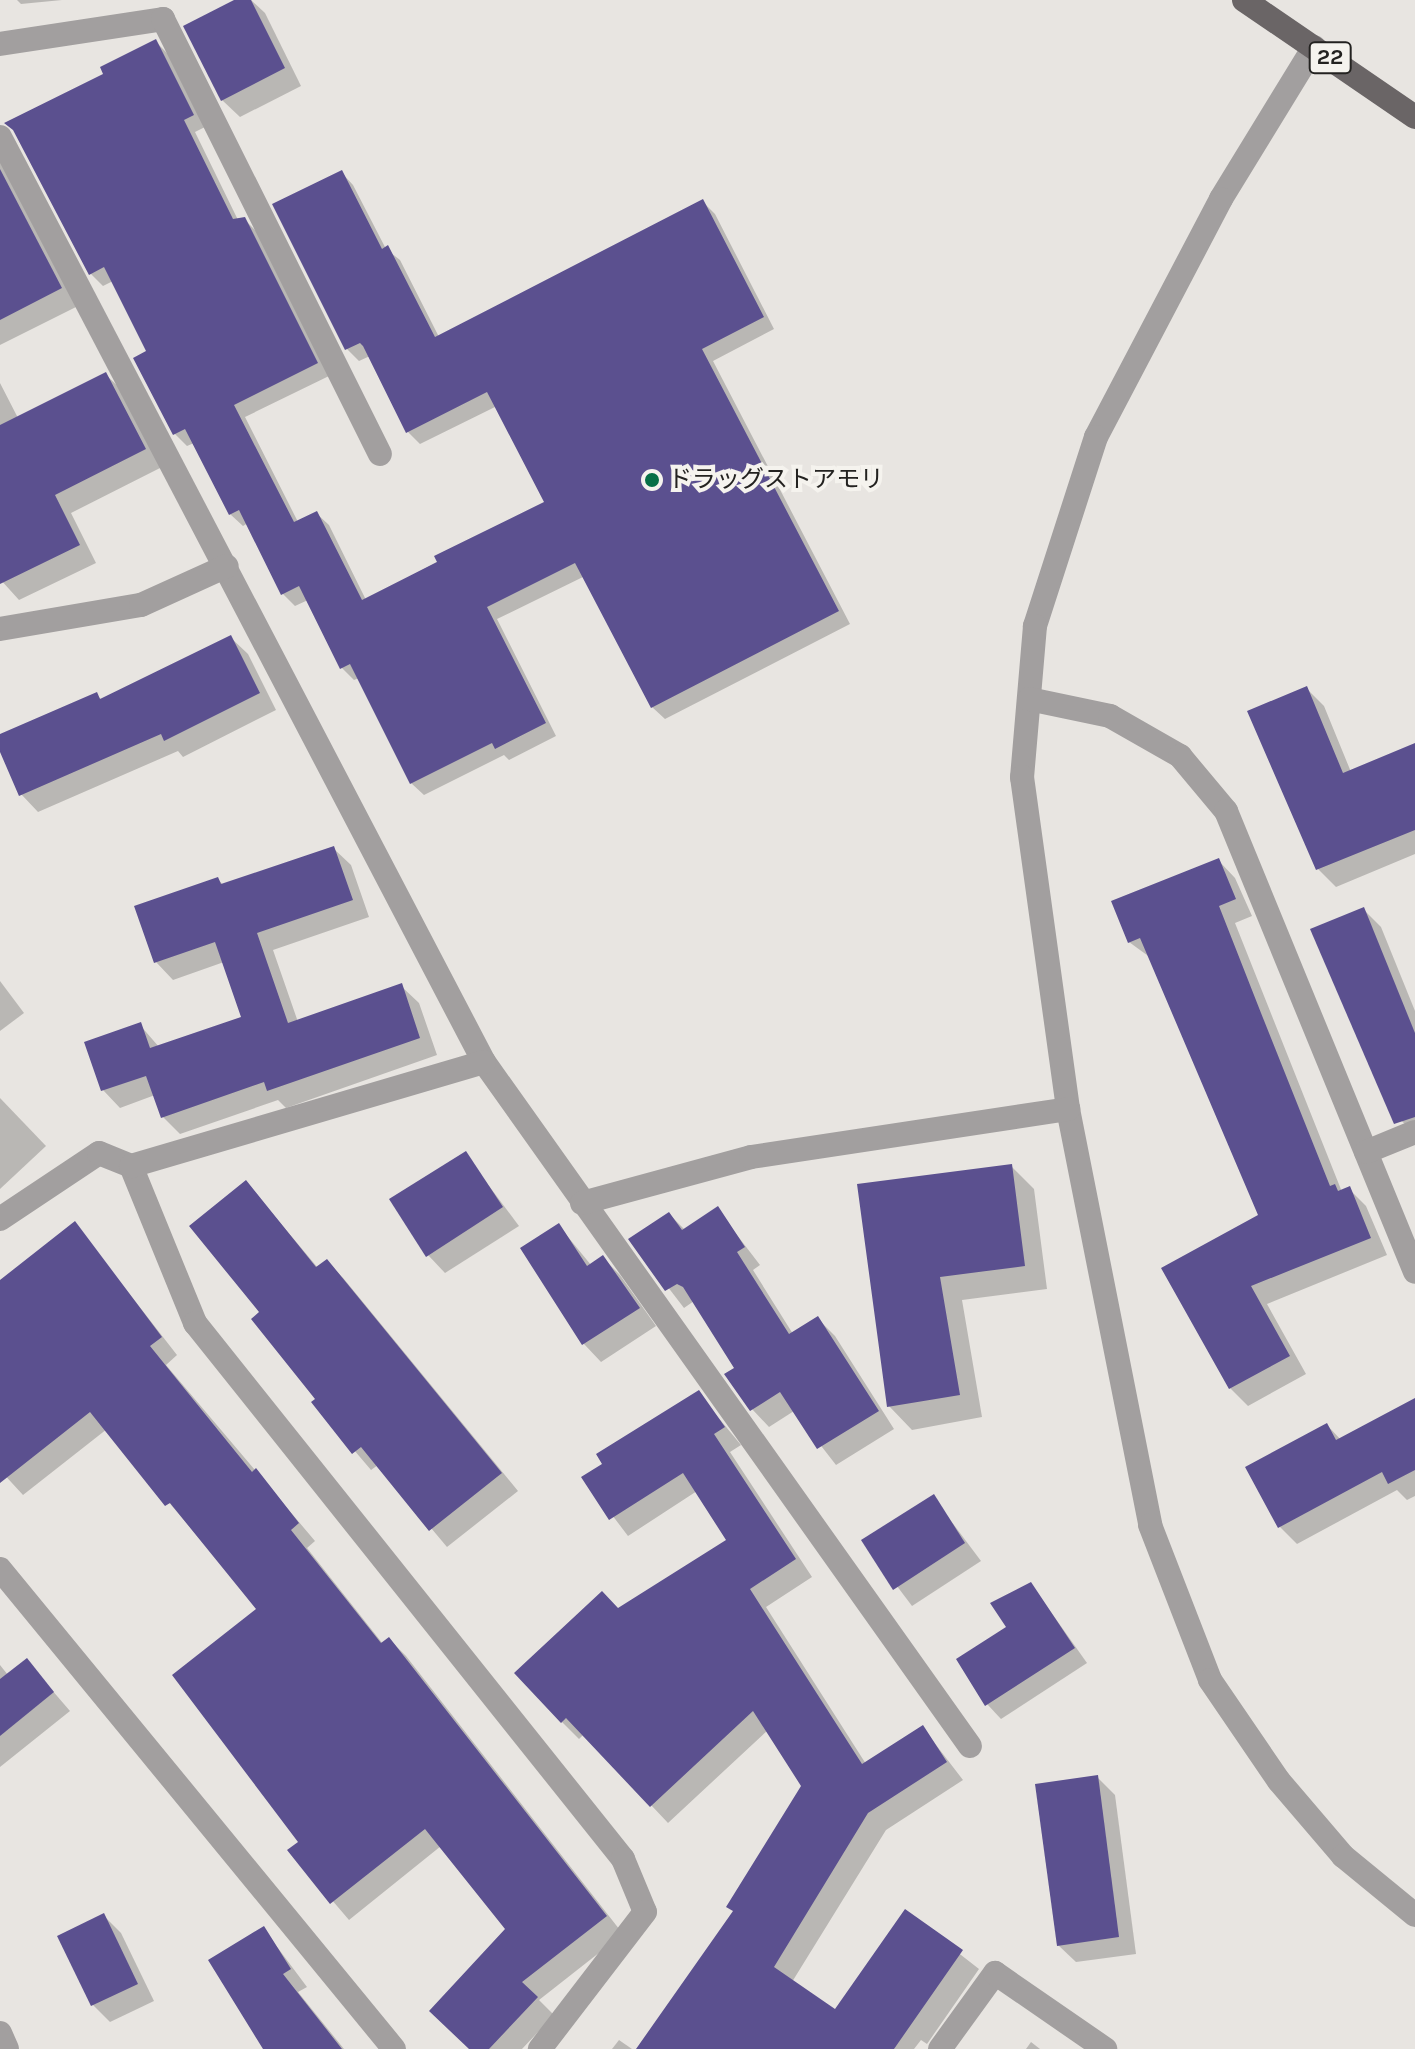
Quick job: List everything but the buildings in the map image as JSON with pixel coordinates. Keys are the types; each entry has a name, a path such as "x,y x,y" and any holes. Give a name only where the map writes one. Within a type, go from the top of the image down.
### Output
{"main road":[{"name":"22","path":"1244,0 1415,117"}],"street":[{"path":"0,44 163,19 380,454"},
{"path":"1314,47 1221,199 1096,437 1035,626 1022,777 1068,1109 1150,1525 1210,1680 1279,1781 1343,1856 1415,1915"},
{"path":"0,137 484,1062 970,1746"},
{"path":"0,629 141,605 227,566"},
{"path":"1029,699 1110,716 1180,756 1226,811 1415,1272"},
{"path":"0,1219 99,1153 131,1166 484,1062"},
{"path":"582,1203 751,1157 1068,1109"},
{"path":"1366,1152 1415,1132"},
{"path":"131,1166 195,1323 623,1859 645,1912 540,2049"},
{"path":"0,1569 394,2049"},
{"path":"940,2049 995,1973 1105,2049"},
{"path":"0,2033 7,2049"}],"place":[{"name":"ドラッグストアモリ","path":"652,480"}]}
